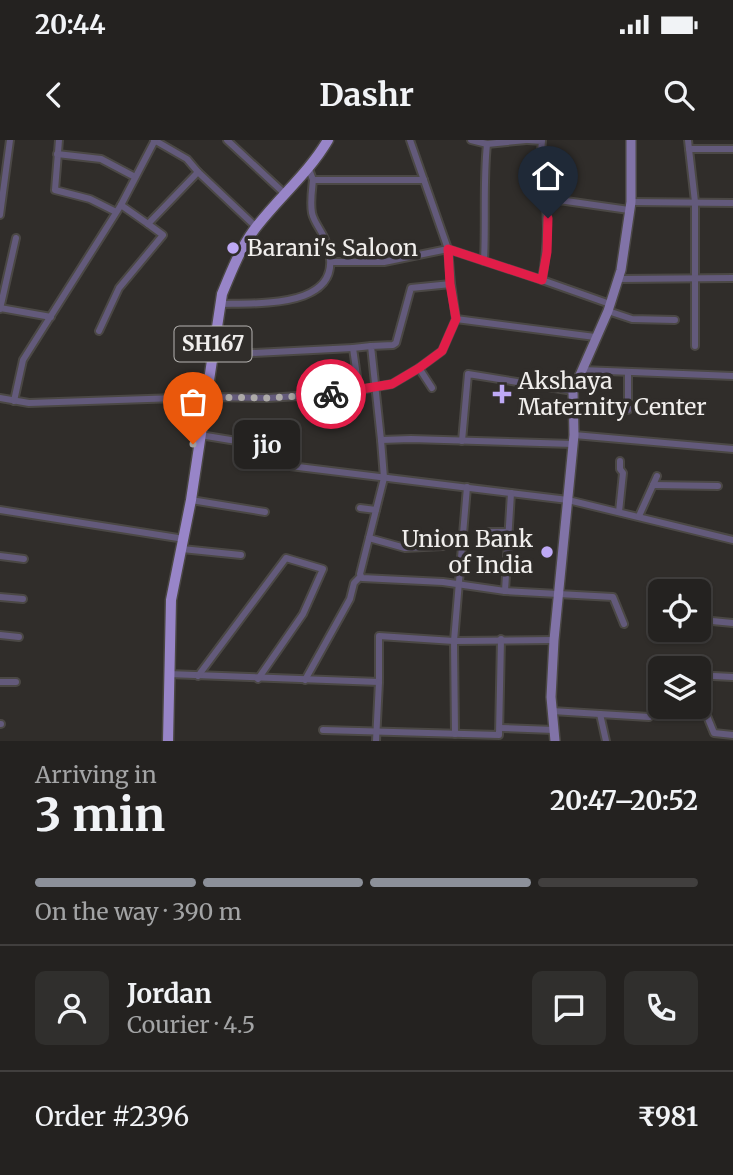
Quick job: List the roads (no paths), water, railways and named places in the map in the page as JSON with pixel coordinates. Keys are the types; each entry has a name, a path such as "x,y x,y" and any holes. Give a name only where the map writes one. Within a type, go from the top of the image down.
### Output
{"main road":[{"name":"SH167","path":"168,741 169,620 178,538 220,304 243,246 321,140"},
{"name":"SH167","path":"174,580 191,500 216,297 238,247 253,224 309,169 328,140"},
{"path":"555,741 552,711 554,640 573,439 573,391 609,308 618,279 630,206 631,140"}],"street":[{"path":"0,215 10,140"},
{"path":"59,140 55,191 90,199 116,212"},
{"path":"14,401 23,360 121,205 154,140 187,159 253,224"},
{"path":"227,140 283,192"},
{"path":"0,398 29,403 204,397 268,398 376,388 392,384 419,368 442,351 456,319 448,249 410,140"},
{"path":"469,140 488,144 542,141 541,151 554,153 545,198 548,218 547,252 542,280"},
{"path":"688,140 695,202 695,346"},
{"path":"484,261 484,180 488,144"},
{"path":"689,149 733,149"},
{"path":"57,154 101,159 135,177"},
{"path":"220,304 280,302 316,291 327,278 331,262 326,242 312,214 313,180 309,169"},
{"path":"148,224 198,172"},
{"path":"313,180 424,180"},
{"path":"545,198 630,206 695,202 733,203"},
{"path":"99,331 119,288 163,236 121,205"},
{"path":"16,238 0,308 51,317"},
{"path":"331,262 384,262 448,249 542,280 632,319 675,320"},
{"path":"618,279 733,278"},
{"path":"212,355 393,345 397,342 411,288 450,284"},
{"path":"456,319 595,337"},
{"path":"305,680 350,599 354,583 360,577 384,478 371,346"},
{"path":"353,348 359,391"},
{"path":"419,368 432,388"},
{"path":"582,370 733,376"},
{"path":"628,372 628,410"},
{"path":"462,441 468,374 573,391"},
{"path":"200,435 250,443 262,454 282,465 568,500 733,540"},
{"path":"381,440 573,439 733,449"},
{"path":"619,512 623,472 620,469 620,461"},
{"path":"639,516 657,476"},
{"path":"653,485 718,486"},
{"path":"455,734 454,640 467,487"},
{"path":"505,591 511,492"},
{"path":"191,500 265,512"},
{"path":"360,508 376,510"},
{"path":"0,510 178,538"},
{"path":"487,532 509,532"},
{"path":"369,538 405,548 443,545"},
{"path":"182,549 242,555"},
{"path":"0,556 24,559"},
{"path":"198,676 286,558 323,569 303,614 258,679"},
{"path":"360,577 459,584 505,591 613,597 624,624"},
{"path":"0,597 23,599"},
{"path":"712,621 733,623"},
{"path":"0,635 19,638"},
{"path":"376,741 379,636 454,640 554,640"},
{"path":"323,730 499,735 501,639"},
{"path":"168,674 379,682"},
{"path":"713,676 733,677"},
{"path":"0,682 16,682"},
{"path":"552,711 648,717"},
{"path":"600,715 606,741"},
{"path":"708,719 714,733 733,735"},
{"path":"500,728 554,730"}],"place":[{"name":"Barani's Saloon","path":"233,248"},
{"name":"Akshaya Maternity Center","path":"502,394"},
{"name":"jio","path":"193,444"},
{"name":"Union Bank of India","path":"547,552"}]}
